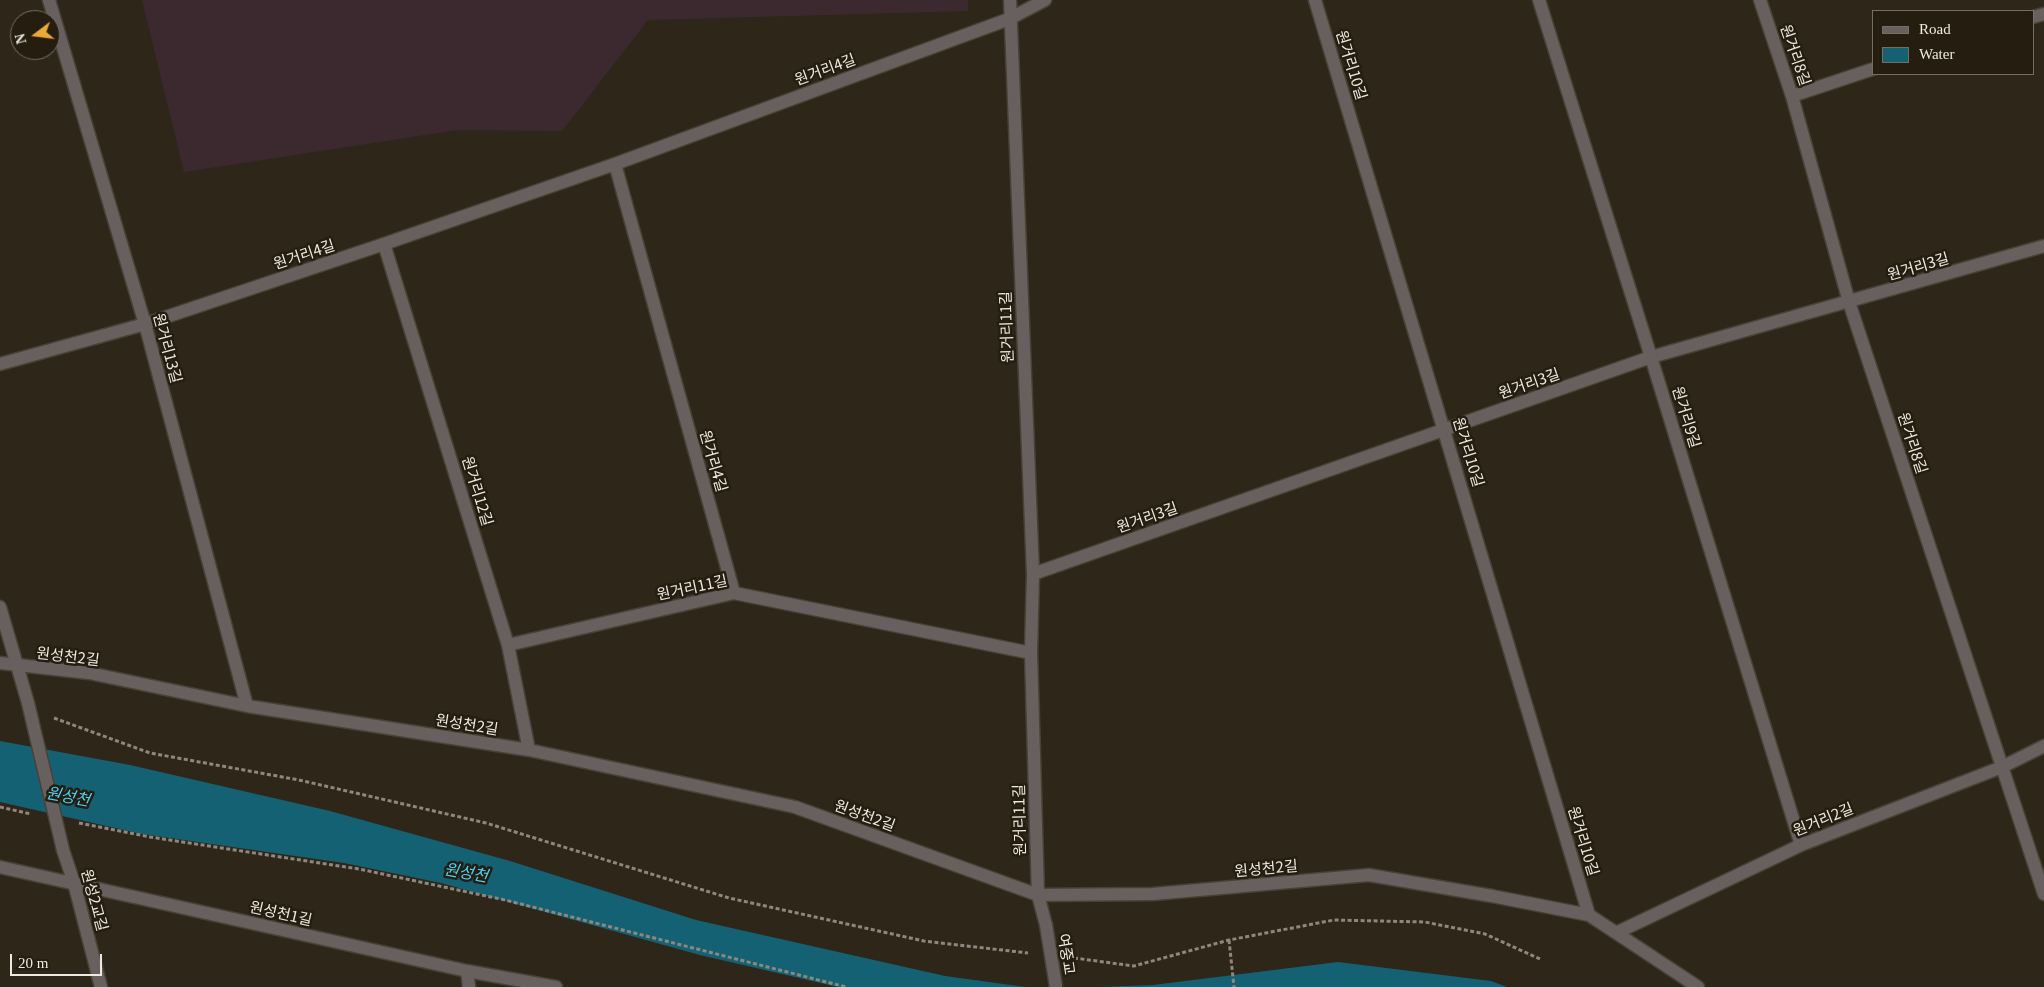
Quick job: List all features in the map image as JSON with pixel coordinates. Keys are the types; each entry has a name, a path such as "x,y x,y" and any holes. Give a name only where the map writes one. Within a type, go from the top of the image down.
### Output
{"street":[{"name":"원거리13길","path":"49,0 145,324 247,706"},
{"name":"원거리11길","path":"1010,0 1009,20 1033,574 1031,653 1038,895 1046,925"},
{"name":"원거리4길","path":"0,364 145,324 615,164 1009,20 1045,0"},
{"name":"원거리10길","path":"1315,0 1589,915"},
{"name":"원거리9길","path":"1539,0 1801,845"},
{"name":"원거리8길","path":"1760,0 1792,96 1850,302 2044,894"},
{"path":"1792,96 1872,69"},
{"name":"원거리4길","path":"615,164 734,594"},
{"name":"원거리12길","path":"384,244 508,645 529,750"},
{"name":"원거리3길","path":"1033,574 1651,357 2044,246"},
{"name":"원거리11길","path":"508,645 734,594 1031,653"},
{"path":"0,607 16,666"},
{"name":"원성천2길","path":"0,663 89,673 247,706 529,750 795,807 1038,895 1153,894 1369,876 1589,915 1618,932 1698,987"},
{"name":"원성2교길","path":"16,666 28,704 63,850 74,883 100,987"},
{"name":"원거리2길","path":"1618,932 1801,845 2002,767 2044,746"},
{"name":"원성천1길","path":"0,867 467,971 556,987"},
{"name":"여중교","path":"1046,925 1056,987"},
{"path":"467,971 469,987"}],"path":[{"path":"45,716 64,720 150,753 299,780 486,823 729,898 924,941 1033,953"},
{"path":"0,807 36,815"},
{"path":"74,822 150,837 369,871 505,900 846,987"},
{"path":"1072,958 1134,966 1229,940 1334,920 1425,922 1485,934 1540,959"},
{"path":"1229,940 1234,987"}],"shaded area":[{"path":"142,0 968,0 968,11 648,20 562,131 457,130 184,172"}],"water":[{"name":"원성천","path":"0,741 130,765 330,811 510,861 696,920 945,976 1025,987 838,987 700,955 441,883 344,863 142,834 0,802"},
{"path":"1338,962 1491,981 1507,987 1102,987 1153,985"}]}
